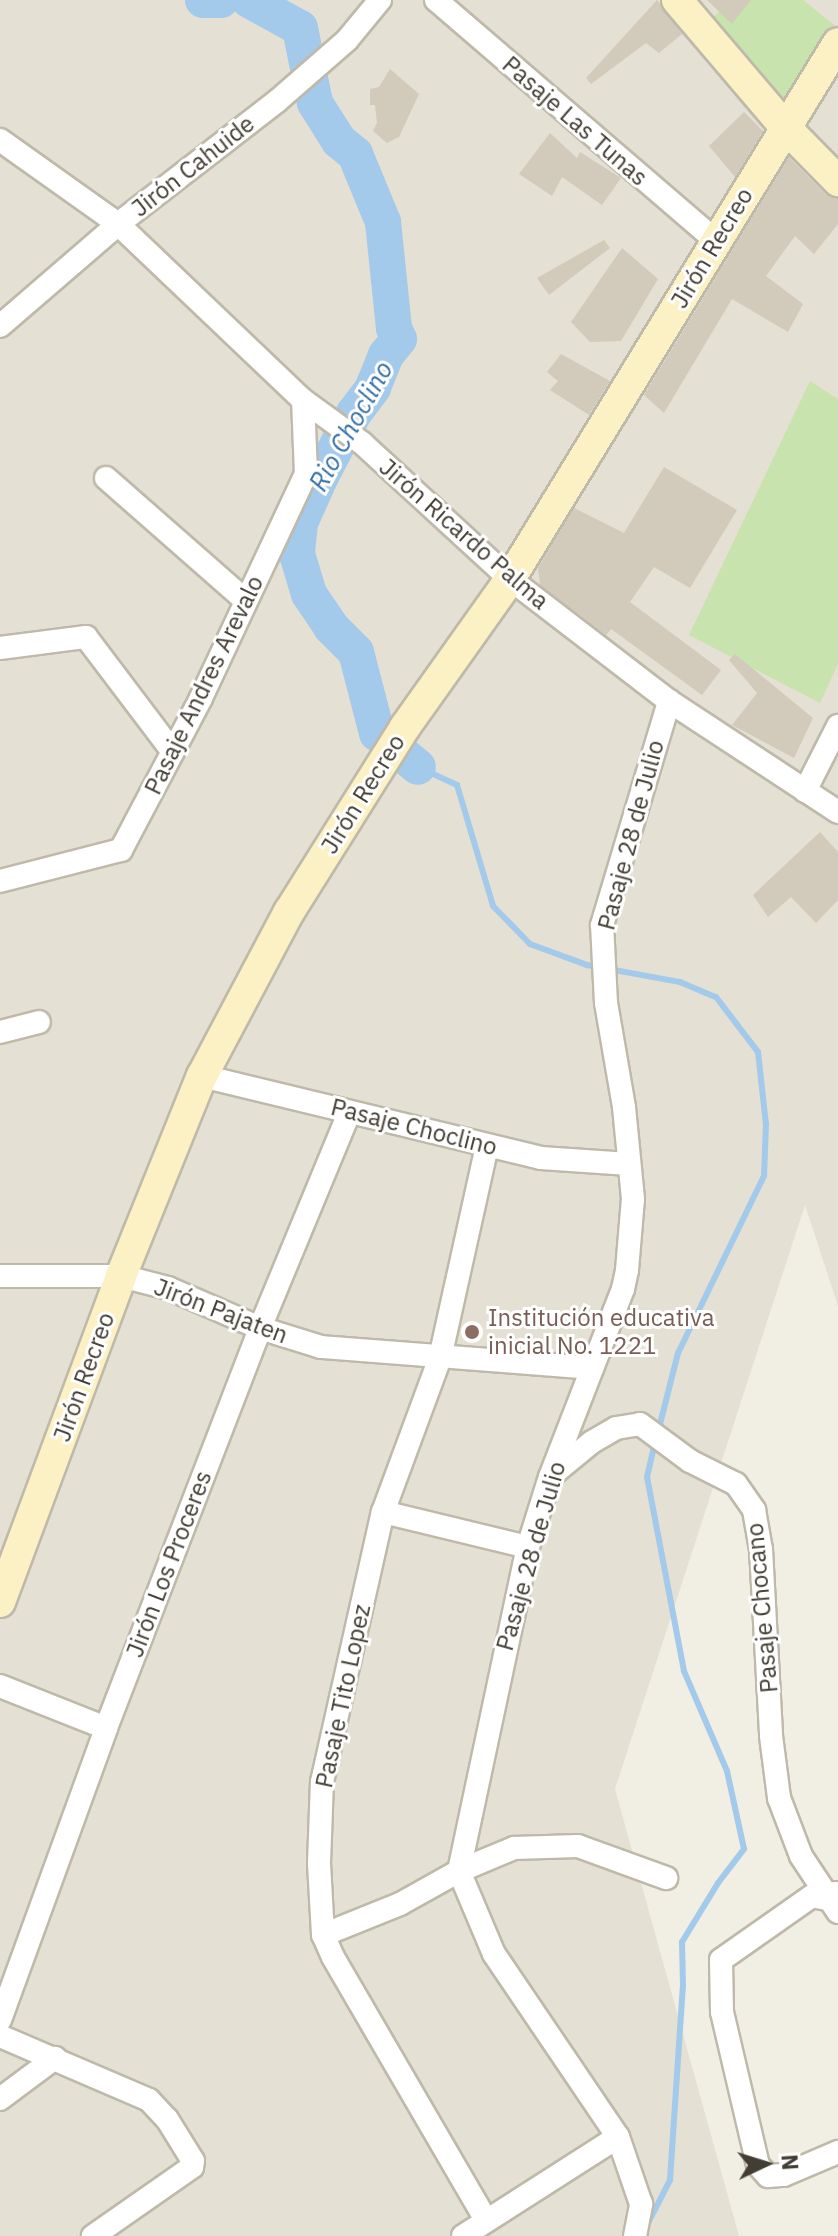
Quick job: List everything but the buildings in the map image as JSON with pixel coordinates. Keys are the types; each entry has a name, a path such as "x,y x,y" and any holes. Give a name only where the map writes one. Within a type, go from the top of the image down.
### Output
{"main road":[{"path":"677,0 785,127 838,181"},
{"name":"Jirón Recreo","path":"0,1602 121,1276 202,1076 289,912 405,727 510,579 838,43"}],"street":[{"name":"Jirón Cahuide","path":"0,326 118,224 276,102 347,40 380,0"},
{"name":"Pasaje Las Tunas","path":"436,0 716,241"},
{"name":"Jirón Ricardo Palma","path":"0,140 118,224 303,400 362,443 510,579 669,701 838,812"},
{"name":"Pasaje Andres Arevalo","path":"0,881 120,851 173,752 308,470 303,400"},
{"path":"106,478 245,600"},
{"path":"0,648 86,637 173,752"},
{"name":"Pasaje 28 de Julio","path":"459,1871 528,1547 550,1477 627,1270 633,1208 624,1107 606,1003 602,925 669,701"},
{"path":"805,791 838,726"},
{"path":"0,1032 39,1022"},
{"name":"Pasaje Choclino","path":"202,1076 541,1158 629,1164"},
{"name":"Jirón Los Proceres","path":"0,2020 106,1728 260,1328 349,1113"},
{"name":"Pasaje Tito Lopez","path":"486,2220 323,1935 319,1863 322,1782 383,1512 440,1358 487,1146"},
{"name":"Jirón Pajaten","path":"0,1276 121,1276 168,1288 260,1328 321,1347 592,1368"},
{"name":"Pasaje Chocano","path":"550,1477 604,1435 616,1428 640,1424 690,1461 736,1484 754,1510 761,1549 771,1736 779,1798 801,1856 834,1901"},
{"path":"383,1512 528,1547"},
{"path":"0,1686 106,1728"},
{"path":"323,1935 400,1904 459,1871 514,1848 578,1846 666,1878"},
{"path":"459,1871 494,1954 618,2137 641,2204 635,2236"},
{"path":"834,1901 812,1896 721,1960 722,2012 758,2165 768,2176 784,2175 838,2152"},
{"path":"0,2036 149,2100 167,2119 193,2164 93,2236"},
{"path":"0,2099 55,2058"},
{"path":"463,2236 618,2137"}],"shaded area":[{"path":"0,0 838,0 838,1306 805,1205 615,1789 739,2236 0,2236"}],"green space":[{"path":"730,0 803,0 838,28 838,35 789,119 706,25"},
{"path":"810,381 838,399 838,664 820,703 689,635"}],"waterway":[{"name":"Rio Choclino","path":"203,0 221,0"},
{"name":"Rio Choclino","path":"249,0 300,28 315,103 339,141 355,154 383,222 394,328 399,339 386,355 373,388 354,413 320,478 300,523 297,554 309,594 331,627 356,652 377,733 418,767"},
{"path":"418,767 457,785 493,906 530,944 587,965 680,982 716,997 758,1052 766,1124 764,1176 678,1353 658,1432"},
{"path":"646,2227 670,2180 683,1986 682,1942 718,1883 744,1849 727,1771 684,1671 647,1477 655,1443"}],"place":[{"name":"Institución educativa inicial No. 1221","path":"472,1332"}]}
